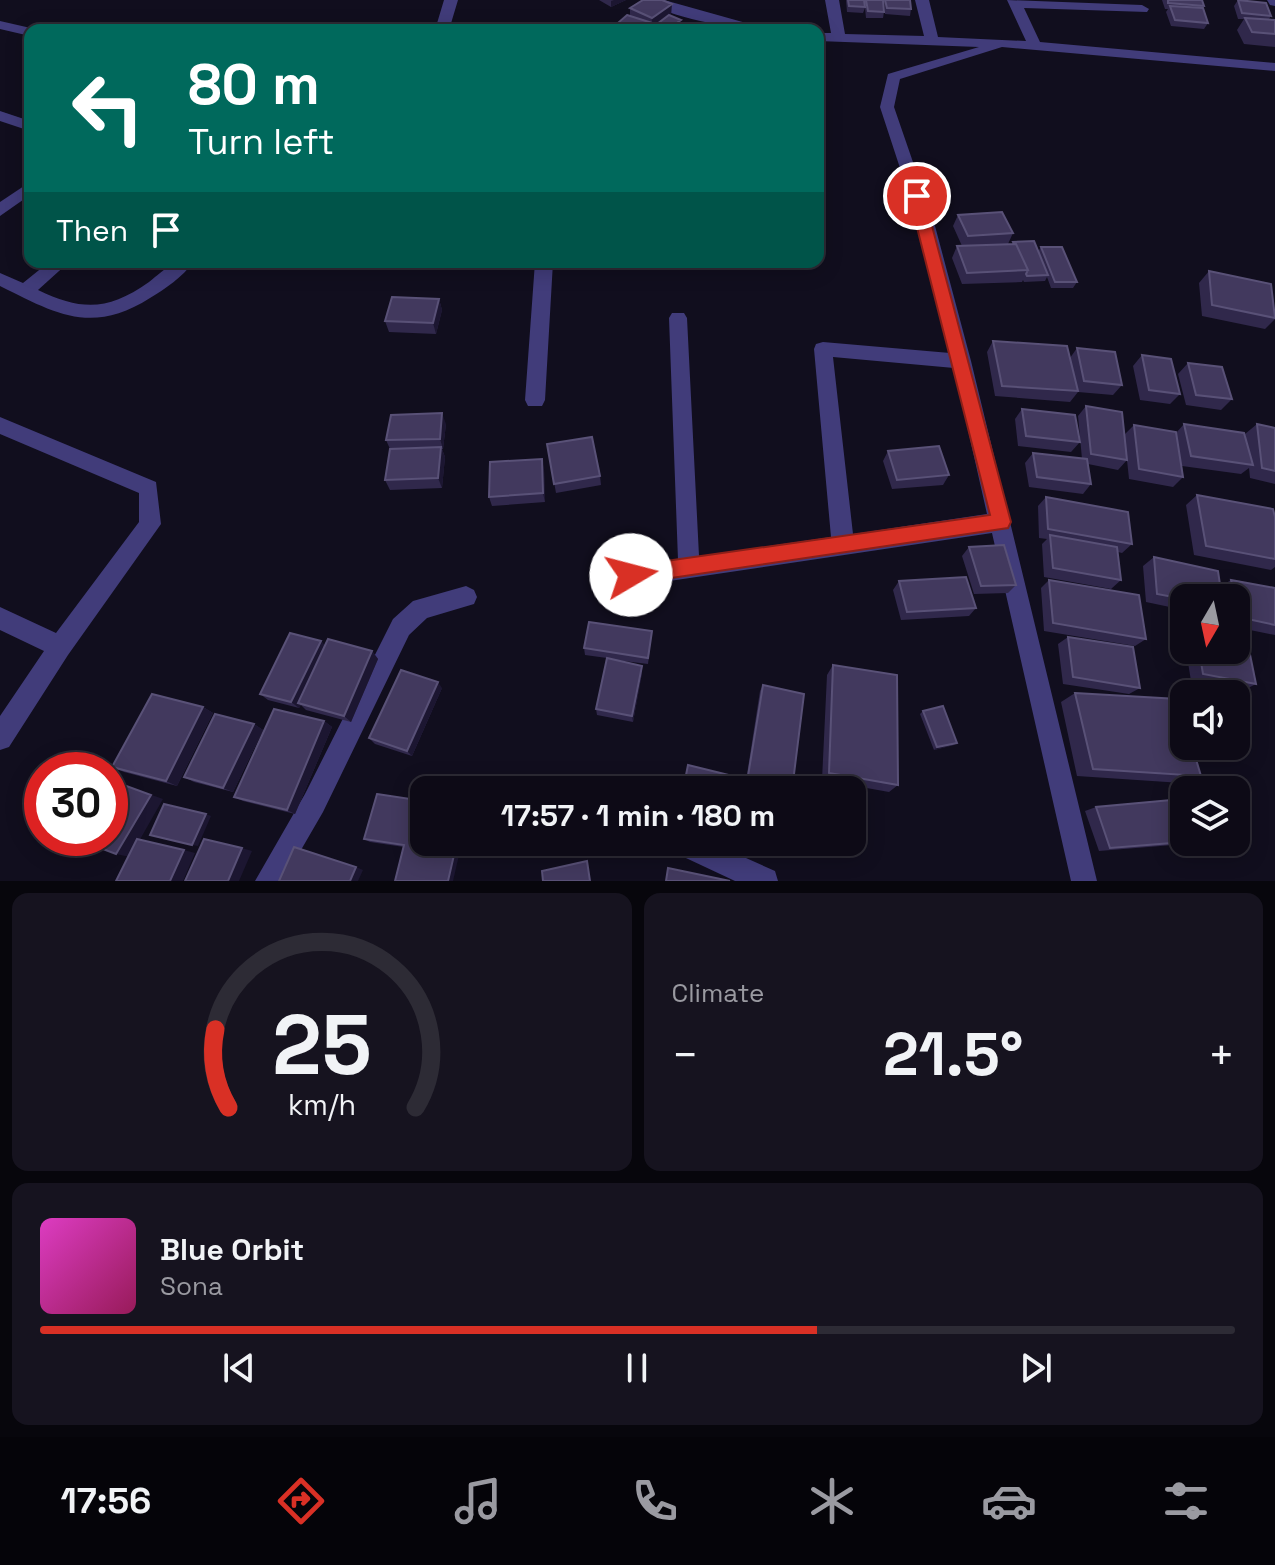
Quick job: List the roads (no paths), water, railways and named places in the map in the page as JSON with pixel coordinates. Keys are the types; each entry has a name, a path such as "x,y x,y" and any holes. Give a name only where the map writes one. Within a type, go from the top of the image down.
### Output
{"street":[{"path":"444,24 451,0"},
{"path":"652,0 739,24"},
{"path":"832,0 839,39"},
{"path":"922,0 932,40"},
{"path":"1035,47 1015,2 1142,9"},
{"path":"0,25 24,31"},
{"path":"824,38 1000,43 1275,67"},
{"path":"1000,43 967,58 928,63 893,77 887,107 927,226 962,361 1084,881"},
{"path":"0,116 24,124"},
{"path":"0,210 24,192"},
{"path":"26,290 53,268"},
{"path":"0,279 79,313 111,309 159,286 178,268"},
{"path":"535,400 544,268"},
{"path":"678,318 689,567"},
{"path":"843,545 823,349 962,361"},
{"path":"0,425 149,488 150,524 60,647 0,738"},
{"path":"602,581 1001,522"},
{"path":"268,881 314,803 401,627 421,609 466,597"},
{"path":"0,618 60,647"},
{"path":"711,856 765,881"}]}
